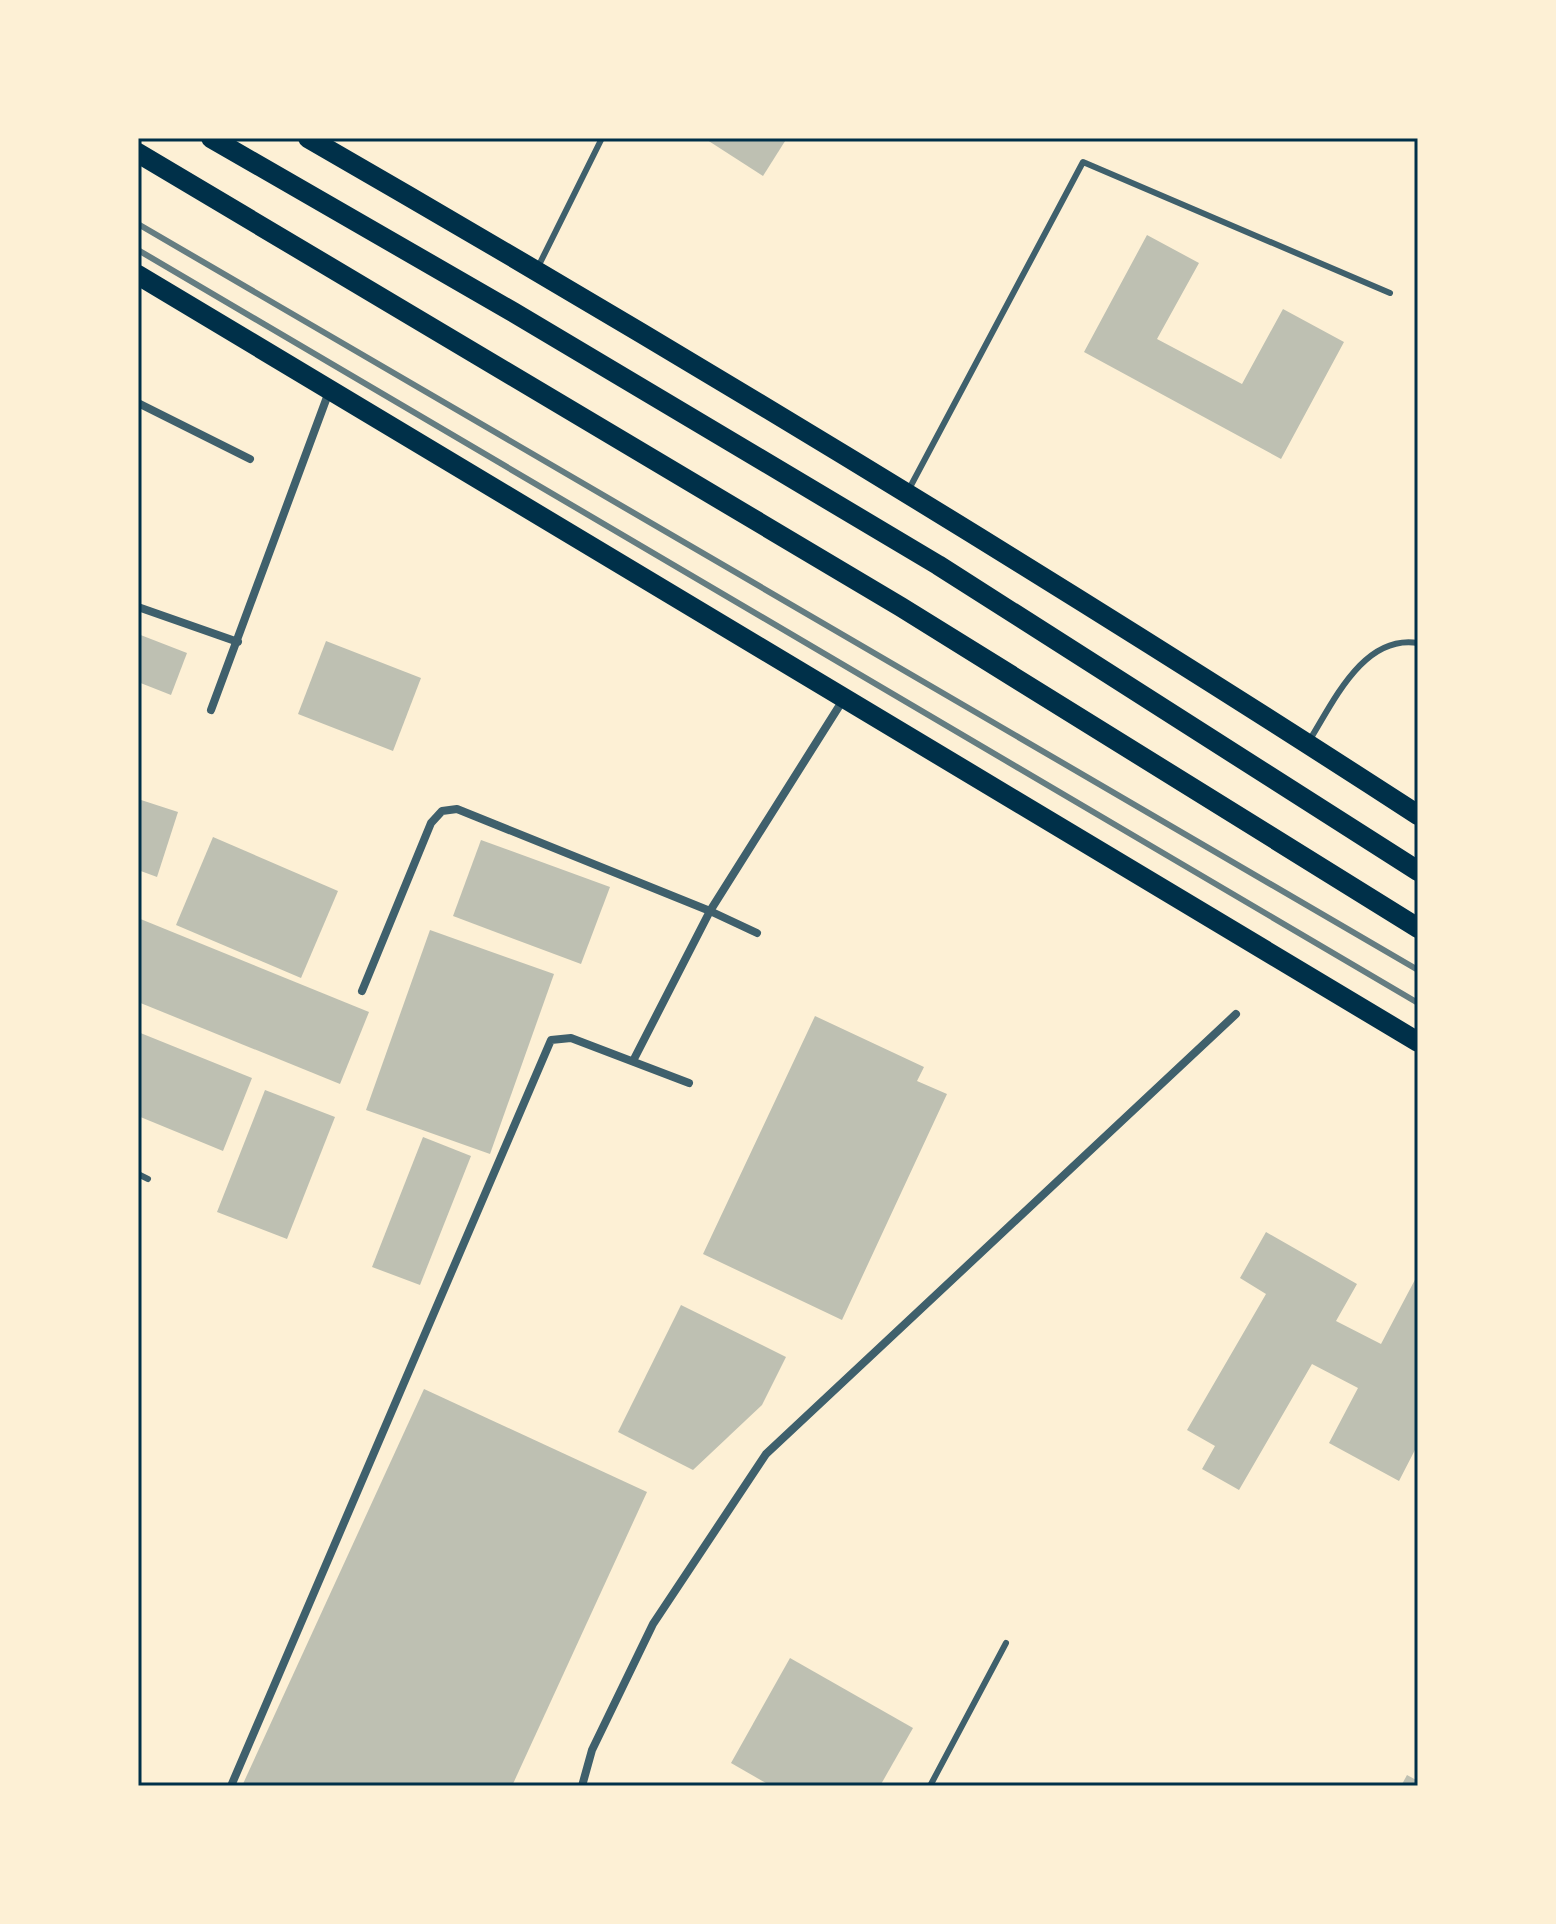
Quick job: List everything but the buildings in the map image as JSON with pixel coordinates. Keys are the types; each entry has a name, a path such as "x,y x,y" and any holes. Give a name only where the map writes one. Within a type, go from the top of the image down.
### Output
{"main road":[{"path":"211,138 513,312 927,558 1418,871"},
{"path":"308,138 536,269 906,494 1418,815"},
{"path":"138,153 901,607 1418,928"},
{"path":"138,275 1418,1042"}],"street":[{"path":"211,710 330,388"},
{"path":"138,403 250,459"},
{"path":"138,607 238,642"},
{"path":"633,1061 710,911 845,696"},
{"path":"362,991 431,823 442,811 457,809 757,933"},
{"path":"582,1786 592,1750 653,1624 766,1454 1236,1014"},
{"path":"231,1786 551,1040 571,1038 689,1083"}],"lane":[{"path":"536,269 602,138"},
{"path":"906,494 1083,162 1390,293"},
{"path":"1307,744 1353,673 1369,658 1388,647 1408,641 1418,643"},
{"path":"138,1174 148,1179"},
{"path":"930,1786 1006,1643"}],"railway":[{"path":"138,224 1418,970"},
{"path":"138,250 1418,1003"}]}
